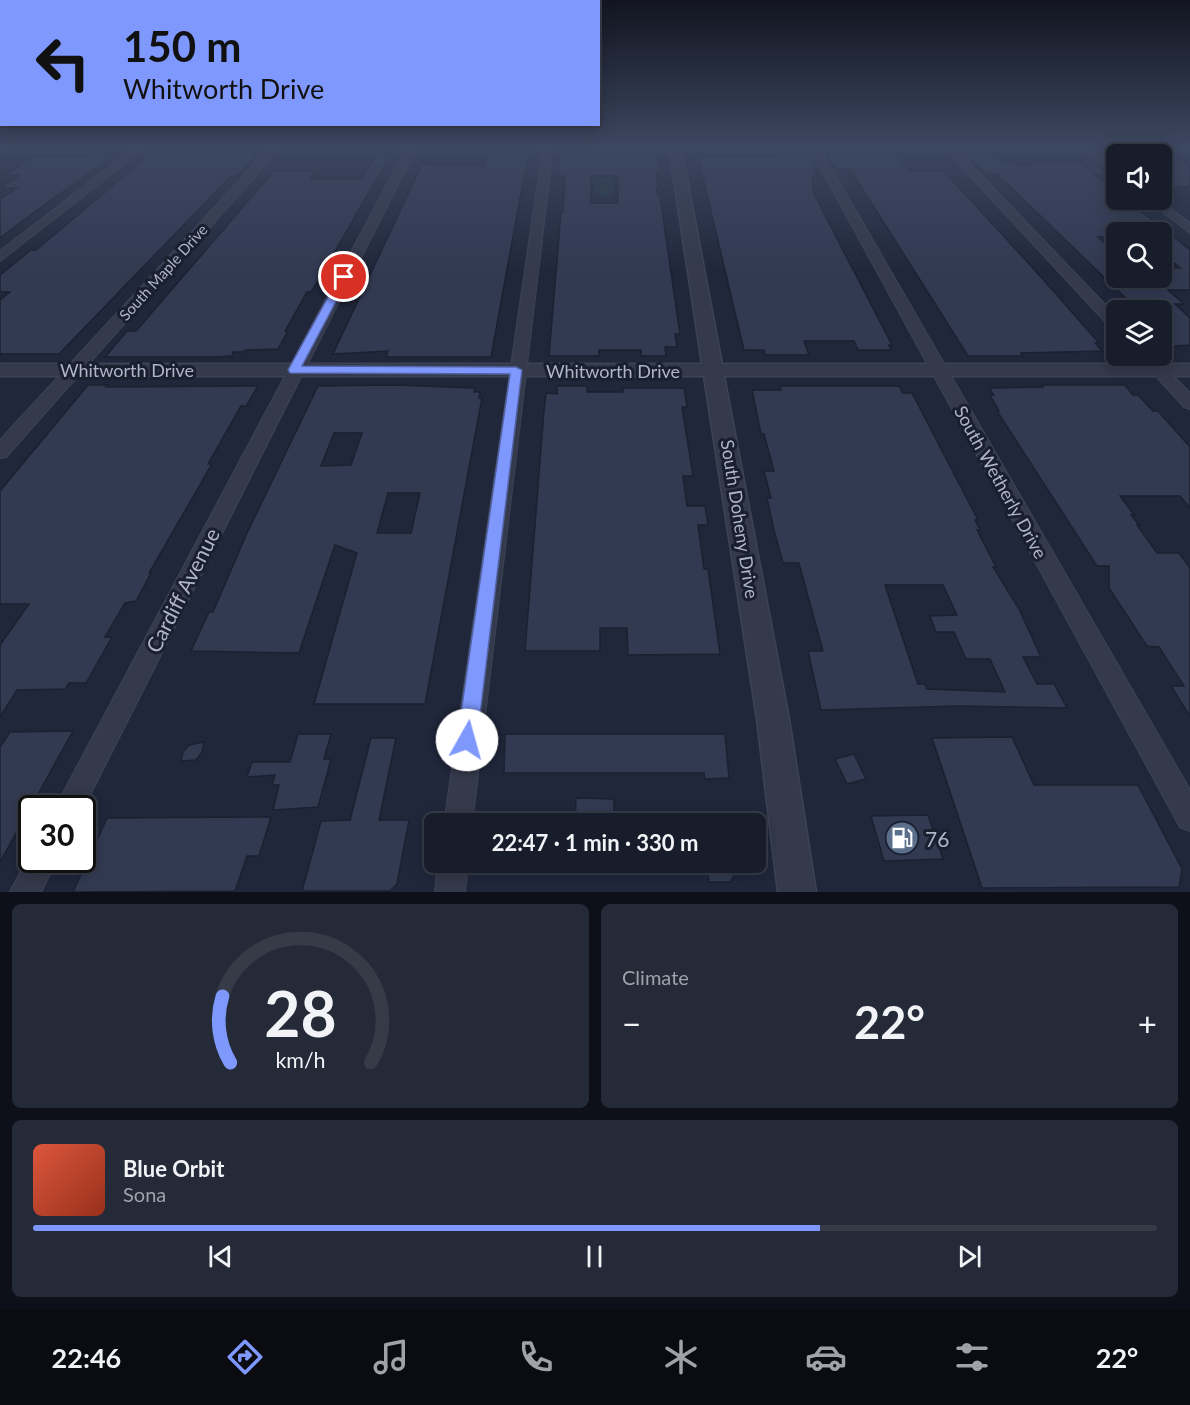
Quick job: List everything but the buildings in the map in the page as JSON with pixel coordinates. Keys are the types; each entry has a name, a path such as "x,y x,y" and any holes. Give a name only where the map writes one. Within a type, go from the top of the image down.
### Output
{"street":[{"path":"0,257 88,189"},
{"name":"South Maple Drive","path":"0,452 238,189"},
{"name":"Cardiff Avenue","path":"76,795 390,189"},
{"path":"459,813 516,370 542,189"},
{"name":"South Doheny Drive","path":"682,189 773,719 797,892"},
{"name":"South Wetherly Drive","path":"837,189 1190,817"},
{"path":"987,189 1106,314"},
{"path":"1166,210 1190,228"},
{"path":"1156,366 1190,402"},
{"name":"Whitworth Drive","path":"0,370 1190,370"},
{"path":"25,892 35,873"},
{"path":"450,892 452,873"}],"shaded area":[{"path":"594,189 614,189 614,196 594,196"}],"place":[{"name":"76","path":"902,838"}],"route":[{"path":"344,277 294,370 516,370 467,740"}]}
